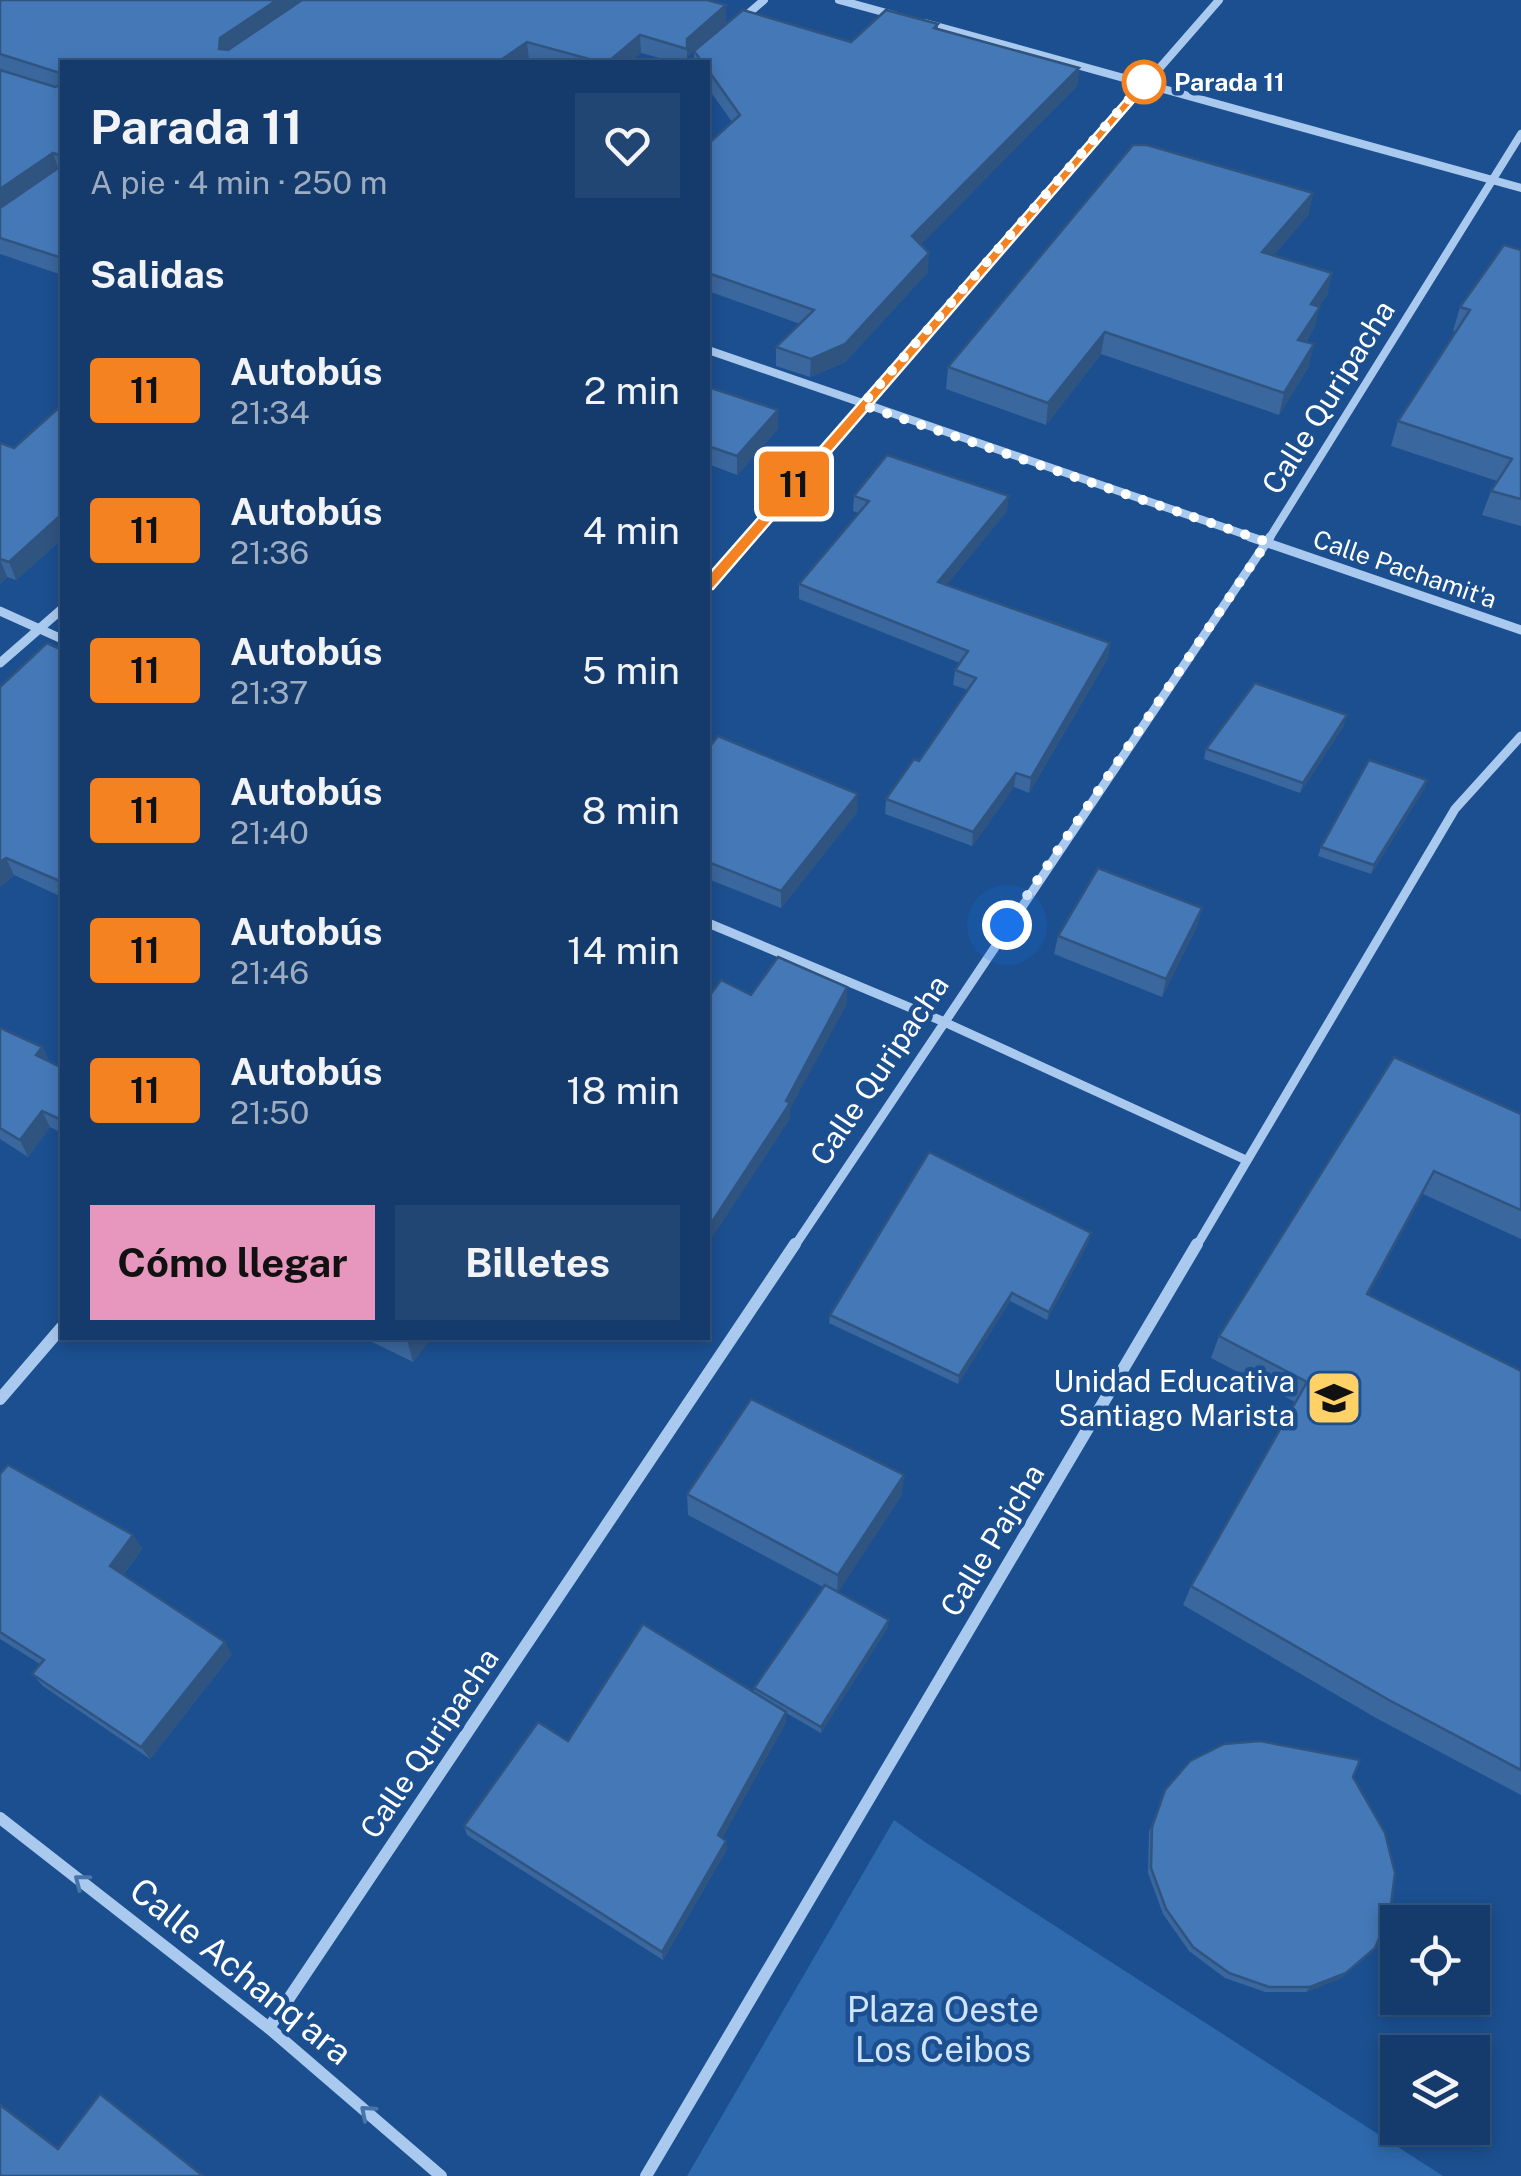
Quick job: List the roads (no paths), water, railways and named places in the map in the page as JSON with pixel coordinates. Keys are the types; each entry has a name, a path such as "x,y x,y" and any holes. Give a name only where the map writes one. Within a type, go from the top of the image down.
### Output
{"street":[{"path":"735,25 764,0"},
{"path":"839,0 896,15"},
{"path":"710,584 1219,0"},
{"path":"915,20 1521,188"},
{"name":"Calle Quripacha","path":"268,2028 1267,542 1521,134"},
{"name":"Calle Pachamit'a","path":"710,351 1521,630"},
{"path":"0,611 60,637"},
{"path":"0,663 60,611"},
{"name":"Calle Pajcha","path":"646,2176 1456,809 1521,736"},
{"path":"710,924 942,1021 1246,1160"},
{"path":"0,1399 60,1329"},
{"name":"Calle Achanq'ara","path":"0,1818 268,2028 442,2176"}],"place":[{"name":"Parada 11","path":"1144,82"},
{"name":"Unidad Educativa Santiago Marista","path":"1334,1398"}],"park label":[{"name":"Plaza Oeste Los Ceibos","path":"943,2029"}]}
